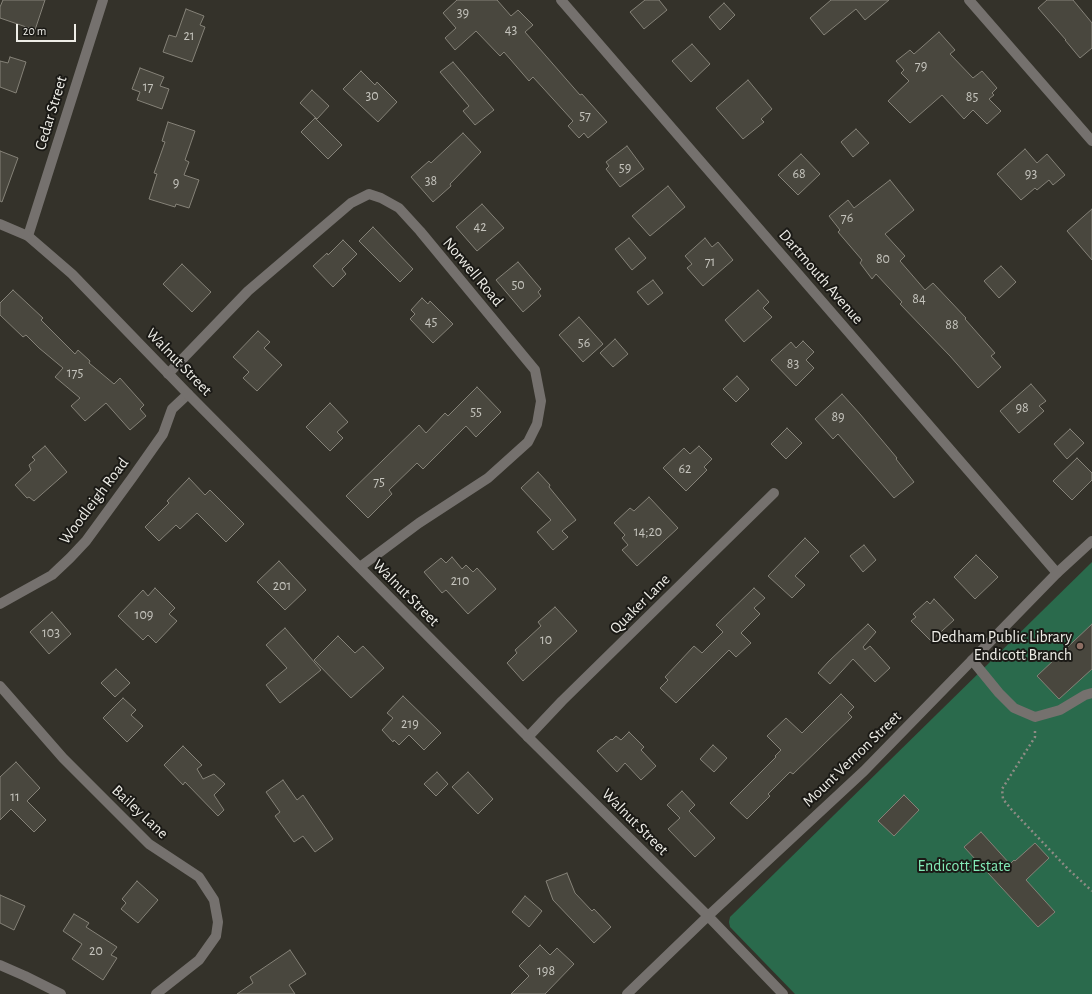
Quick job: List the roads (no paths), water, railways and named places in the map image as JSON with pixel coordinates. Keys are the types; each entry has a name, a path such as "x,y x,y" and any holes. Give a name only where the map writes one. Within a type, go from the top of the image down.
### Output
{"street":[{"name":"Cedar Street","path":"28,236 103,0"},
{"name":"Dartmouth Avenue","path":"561,0 1057,573"},
{"path":"969,0 1092,140"},
{"name":"Norwell Road","path":"168,374 248,291 351,203 369,194 381,198 399,208 420,231 535,370 541,401 537,424 528,442 488,478 419,523 360,567"},
{"name":"Walnut Street","path":"0,224 28,236 72,274 168,374 708,916 783,994"},
{"name":"Woodleigh Road","path":"0,604 52,575 70,558 86,540 163,434 172,409 188,394"},
{"name":"Quaker Lane","path":"528,737 562,701 774,493"},
{"name":"Mount Vernon Street","path":"627,994 708,916 864,771 1057,573 1092,541"},
{"path":"972,660 999,693 1014,708 1035,717 1060,710 1085,695 1092,693"},
{"name":"Bailey Lane","path":"0,686 63,758 149,844 199,877 214,900 218,922 216,936 199,960 156,994"},
{"path":"0,965 60,994"}],"place":[{"name":"Dedham Public Library Endicott Branch","path":"1080,646"}],"park label":[{"name":"Endicott Estate","path":"964,866"}]}
